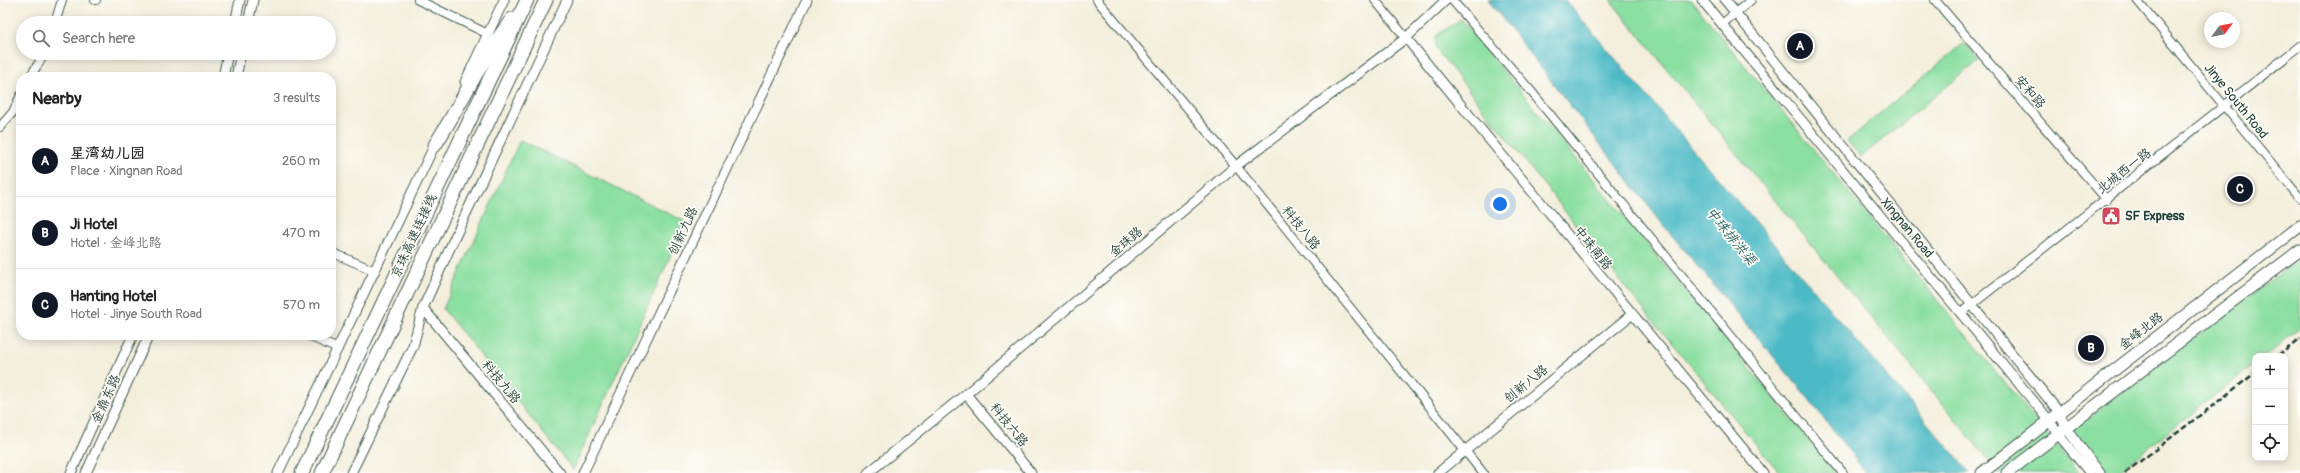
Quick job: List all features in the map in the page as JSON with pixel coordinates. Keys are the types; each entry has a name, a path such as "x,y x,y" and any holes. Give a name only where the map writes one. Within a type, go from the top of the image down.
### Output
{"highway":[{"path":"435,146 460,106 499,37 527,0"},
{"name":"京珠高速连接线","path":"302,473 527,0"},
{"name":"京珠高速连接线","path":"322,473 546,0"}],"main road":[{"name":"金峰北路","path":"1982,473 2300,226"},
{"path":"2007,473 2300,250"}],"street":[{"path":"56,16 62,0"},
{"path":"237,16 240,0"},
{"path":"250,16 253,0"},
{"path":"418,0 488,34"},
{"path":"278,473 504,0"},
{"path":"351,473 413,346 423,308 567,0"},
{"name":"创新九路","path":"583,473 807,0"},
{"name":"科技八路","path":"1097,0 1236,166 1483,473"},
{"path":"1375,0 1406,38"},
{"name":"金珠路","path":"868,473 966,394 1236,166 1406,38 1446,0"},
{"path":"1452,0 1530,90 1843,473"},
{"name":"Xingnan Road","path":"1702,0 2049,420 2062,431 2100,473"},
{"name":"Xingnan Road","path":"1725,0 2059,412 2062,431 2090,473"},
{"path":"1722,24 1751,0"},
{"name":"安和路","path":"1935,0 2107,200"},
{"name":"Jinye South Road","path":"2137,0 2300,198"},
{"name":"中珠南路","path":"1406,38 1631,315 1763,473"},
{"name":"北城西一路","path":"1961,314 2300,46"},
{"path":"33,72 41,60"},
{"path":"224,72 227,60"},
{"path":"237,72 240,60"},
{"path":"0,127 13,112 16,106"},
{"path":"336,254 375,271"},
{"name":"科技九路","path":"423,308 560,473"},
{"name":"创新八路","path":"1438,473 1631,315"},
{"name":"金鼎东路","path":"71,473 131,340"},
{"name":"金鼎东路","path":"86,473 147,340"},
{"path":"318,340 338,349"},
{"name":"科技六路","path":"966,394 1031,473"}],"green space":[{"path":"1610,0 1691,0 2079,473 1999,473"},
{"path":"1461,19 1836,473 1780,473 1629,292 1436,49 1436,36"},
{"path":"1964,43 1979,60 1861,157 1847,141"},
{"path":"520,140 686,222 573,470 443,309"},
{"path":"2300,258 2300,328 2269,353 2252,353 2252,366 2116,473 2106,473 2073,429"}],"water":[{"name":"中珠排洪渠","path":"1488,0 1565,0 1970,473 1866,473 1808,398 1664,226"}],"railway":[{"path":"2282,353 2300,339"},
{"path":"2125,473 2252,375"}],"place":[{"name":"星湾幼儿园","path":"1800,46"},
{"name":"Hanting Hotel","path":"2240,189"},
{"name":"SF Express","path":"2111,216"},
{"name":"Ji Hotel","path":"2091,348"}]}
